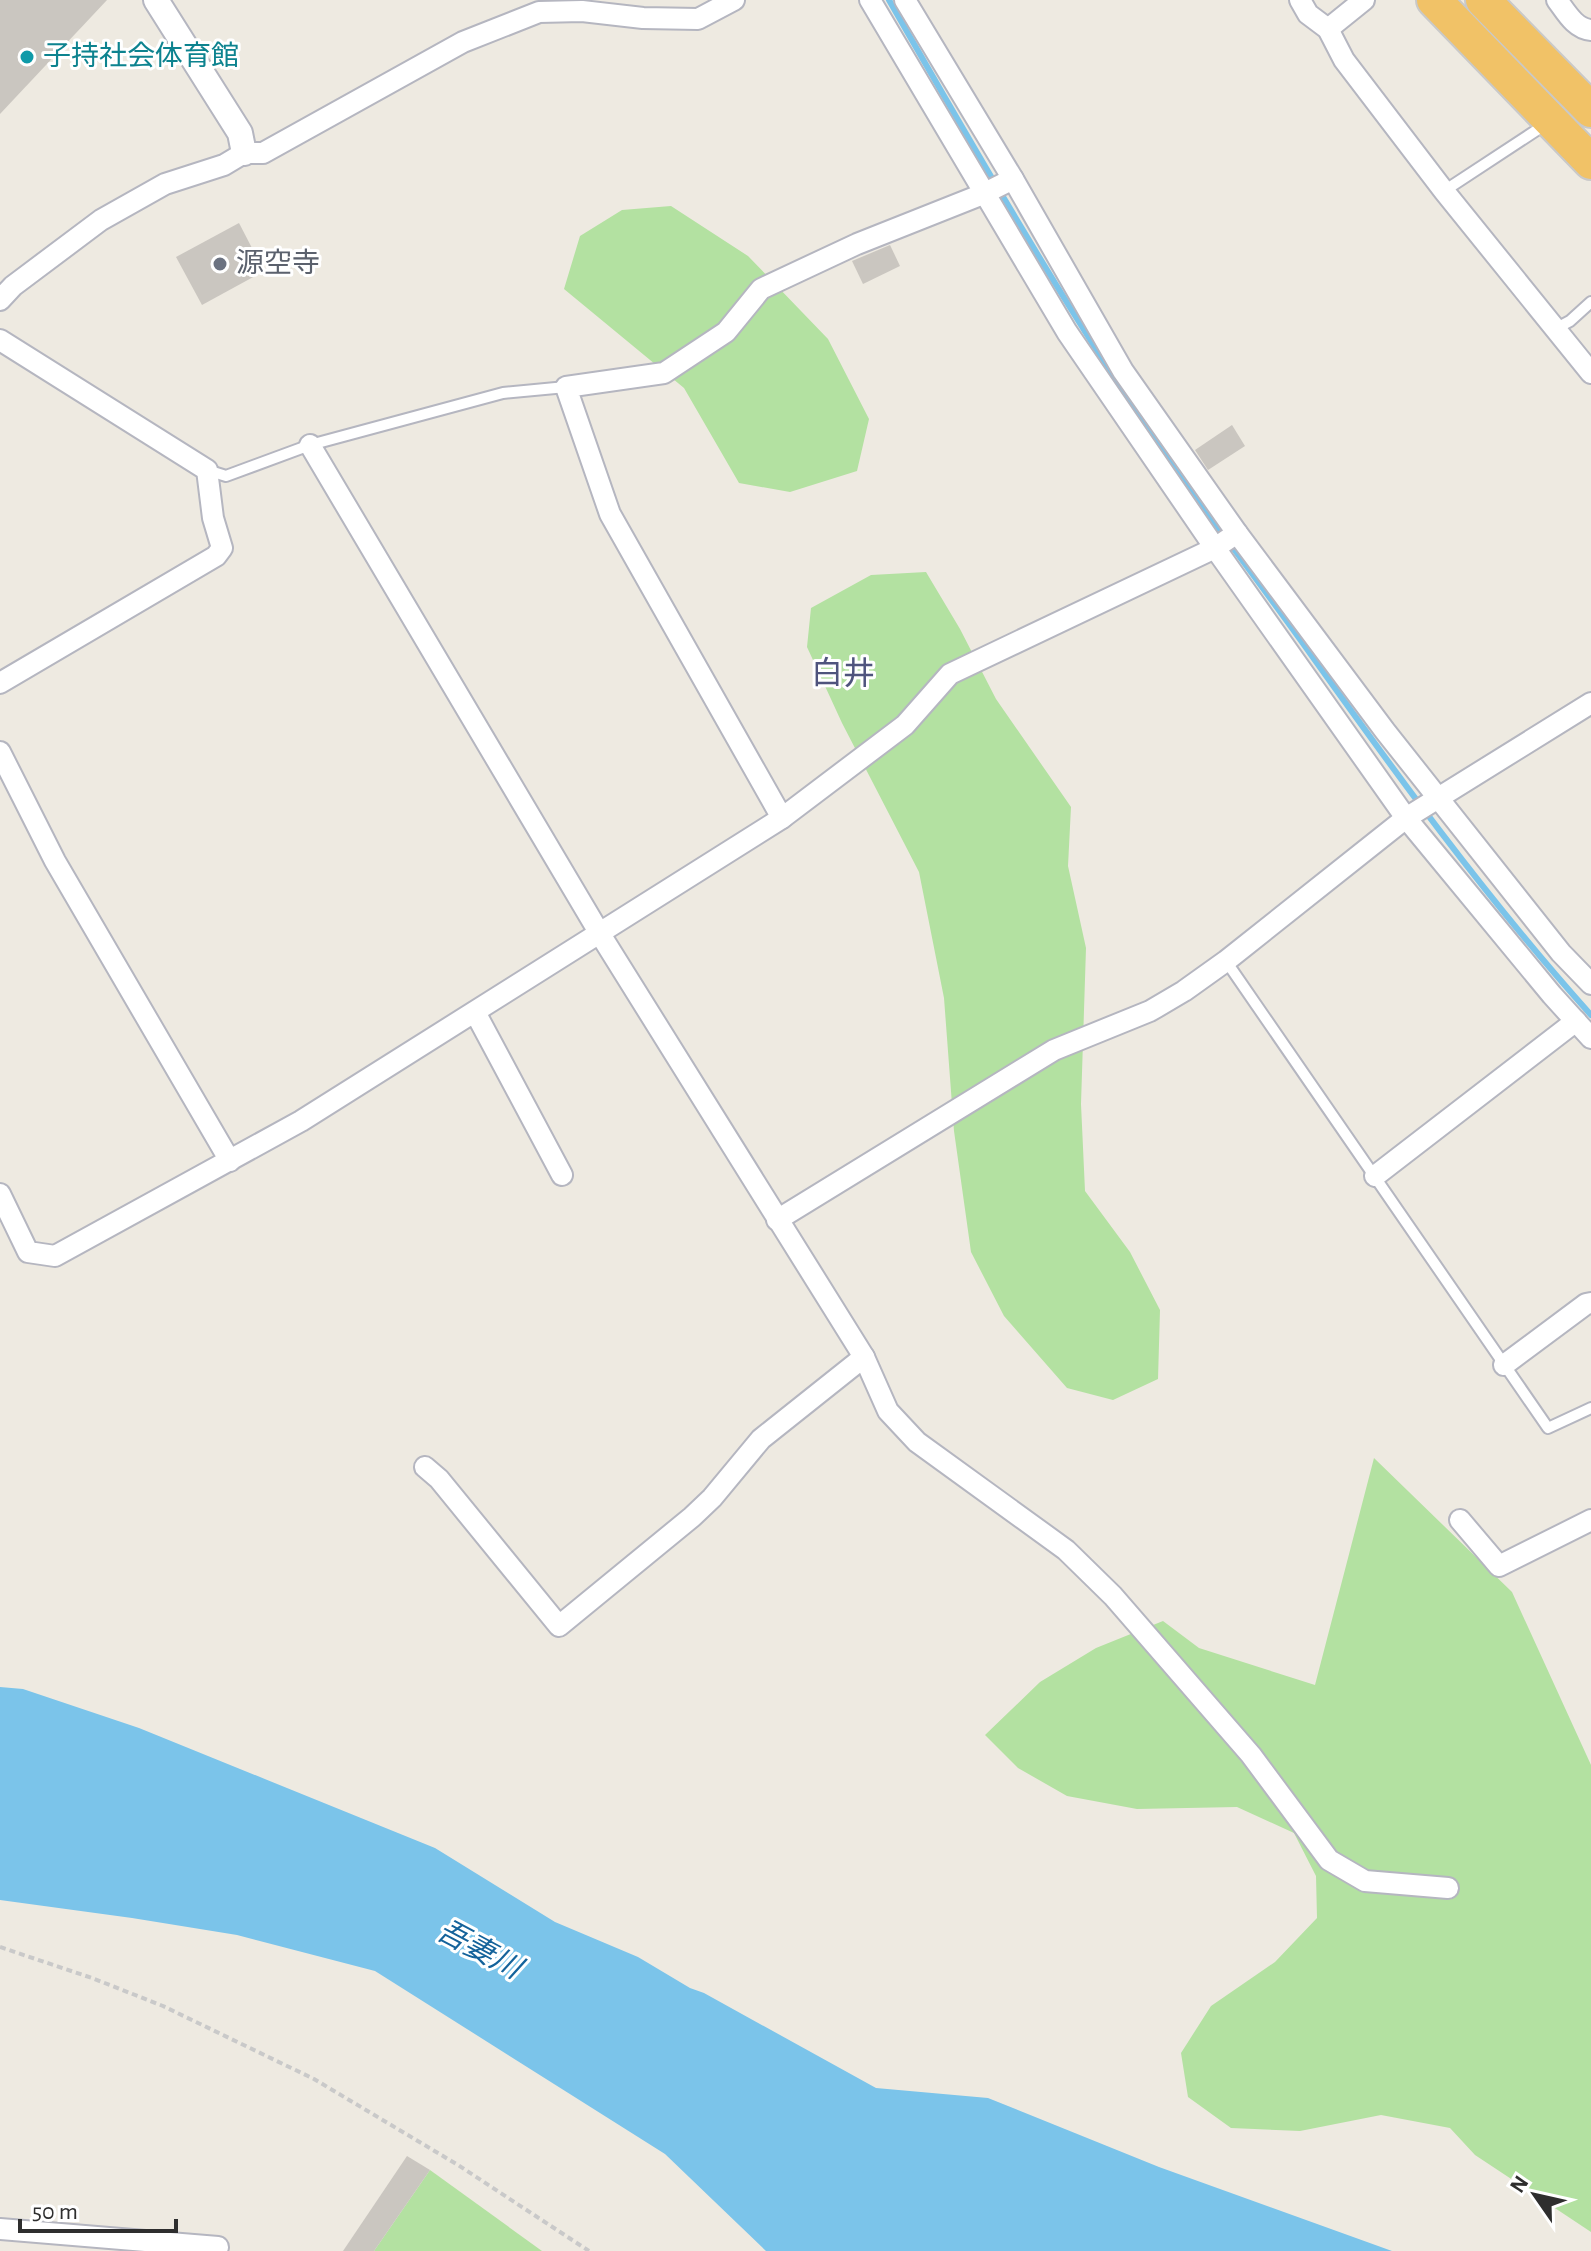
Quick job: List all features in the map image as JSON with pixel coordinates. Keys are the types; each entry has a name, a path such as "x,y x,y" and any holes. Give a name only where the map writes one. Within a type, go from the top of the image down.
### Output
{"highway":[{"path":"1434,0 1591,162"},
{"path":"1483,0 1591,110"}],"street":[{"path":"156,0 240,133 244,153"},
{"path":"0,300 13,286 101,220 165,184 224,165 244,153 263,153 463,42 539,12 582,11 643,18 698,19 734,0"},
{"path":"870,0 1123,371 1227,540 1385,731 1423,808 1591,984"},
{"path":"905,0 1067,332 1227,540 1591,1038"},
{"path":"1300,0 1308,14 1328,29 1344,60 1444,191 1591,373"},
{"path":"1328,29 1364,0"},
{"path":"1557,0 1570,18 1583,29 1591,30"},
{"path":"782,818 610,514 566,387 664,373 726,332 761,289 857,244 998,187"},
{"path":"0,340 207,470 213,518 222,548 216,556 0,683"},
{"path":"310,445 600,934 864,1357 888,1411 917,1442 1066,1550 1113,1596 1251,1755 1329,1860 1365,1881 1448,1888"},
{"path":"0,1194 28,1252 55,1256 301,1121 782,818 905,725 950,674 1227,540"},
{"path":"777,1220 1054,1050 1150,1011 1184,991 1423,808 1591,703"},
{"path":"0,752 55,861 230,1161"},
{"path":"475,1012 562,1175"},
{"path":"1375,1176 1576,1021"},
{"path":"1504,1365 1591,1303"},
{"path":"425,1467 439,1479 559,1626 692,1517 761,1439 864,1357"},
{"path":"1460,1520 1499,1566 1591,1520"},
{"path":"0,2229 195,2248 218,2247"}],"lane":[{"path":"1444,191 1551,121"},
{"path":"1557,328 1591,302"},
{"path":"207,470 226,476 310,445 503,393 566,387"},
{"path":"1226,961 1548,1428 1591,1408"}],"path":[{"path":"0,1947 163,2006 314,2079 458,2165 589,2251"}],"green space":[{"path":"671,206 748,256 828,339 869,419 857,471 790,492 739,483 684,388 564,289 580,236 622,210"},
{"path":"926,572 996,699 1071,807 1068,866 1086,948 1081,1104 1085,1191 1130,1252 1160,1310 1158,1379 1113,1400 1067,1388 1004,1316 971,1252 954,1131 944,998 919,872 842,723 807,647 811,608 871,575"},
{"path":"1374,1458 1512,1592 1591,1765 1591,2232 1475,2155 1450,2128 1381,2115 1300,2131 1231,2128 1188,2097 1181,2053 1211,2006 1275,1962 1317,1918 1316,1876 1294,1833 1237,1807 1137,1809 1067,1796 1018,1768 985,1735 1040,1682 1096,1648 1163,1621 1199,1648 1315,1685"},
{"path":"430,2170 542,2251 374,2251"}],"water":[{"name":"吾妻川","path":"0,1687 23,1689 139,1728 435,1848 555,1922 638,1957 876,2088 988,2098 1159,2167 1392,2251 766,2251 665,2154 375,1971 237,1935 0,1900"}],"building":[{"name":"子持社会体育館","path":"0,0 107,0 0,114"},
{"name":"源空寺","path":"239,223 264,271 202,305 176,257"},
{"path":"890,245 900,266 863,284 852,261"},
{"path":"1232,425 1245,446 1208,470 1195,450"},
{"path":"407,2156 430,2170 374,2251 343,2251"}],"waterway":[{"path":"889,0 1062,295 1179,476 1441,833 1591,1015"}],"place":[{"name":"子持社会体育館","path":"27,57"},
{"name":"源空寺","path":"220,264"}],"district":[{"name":"白井","path":"843,674"}]}
